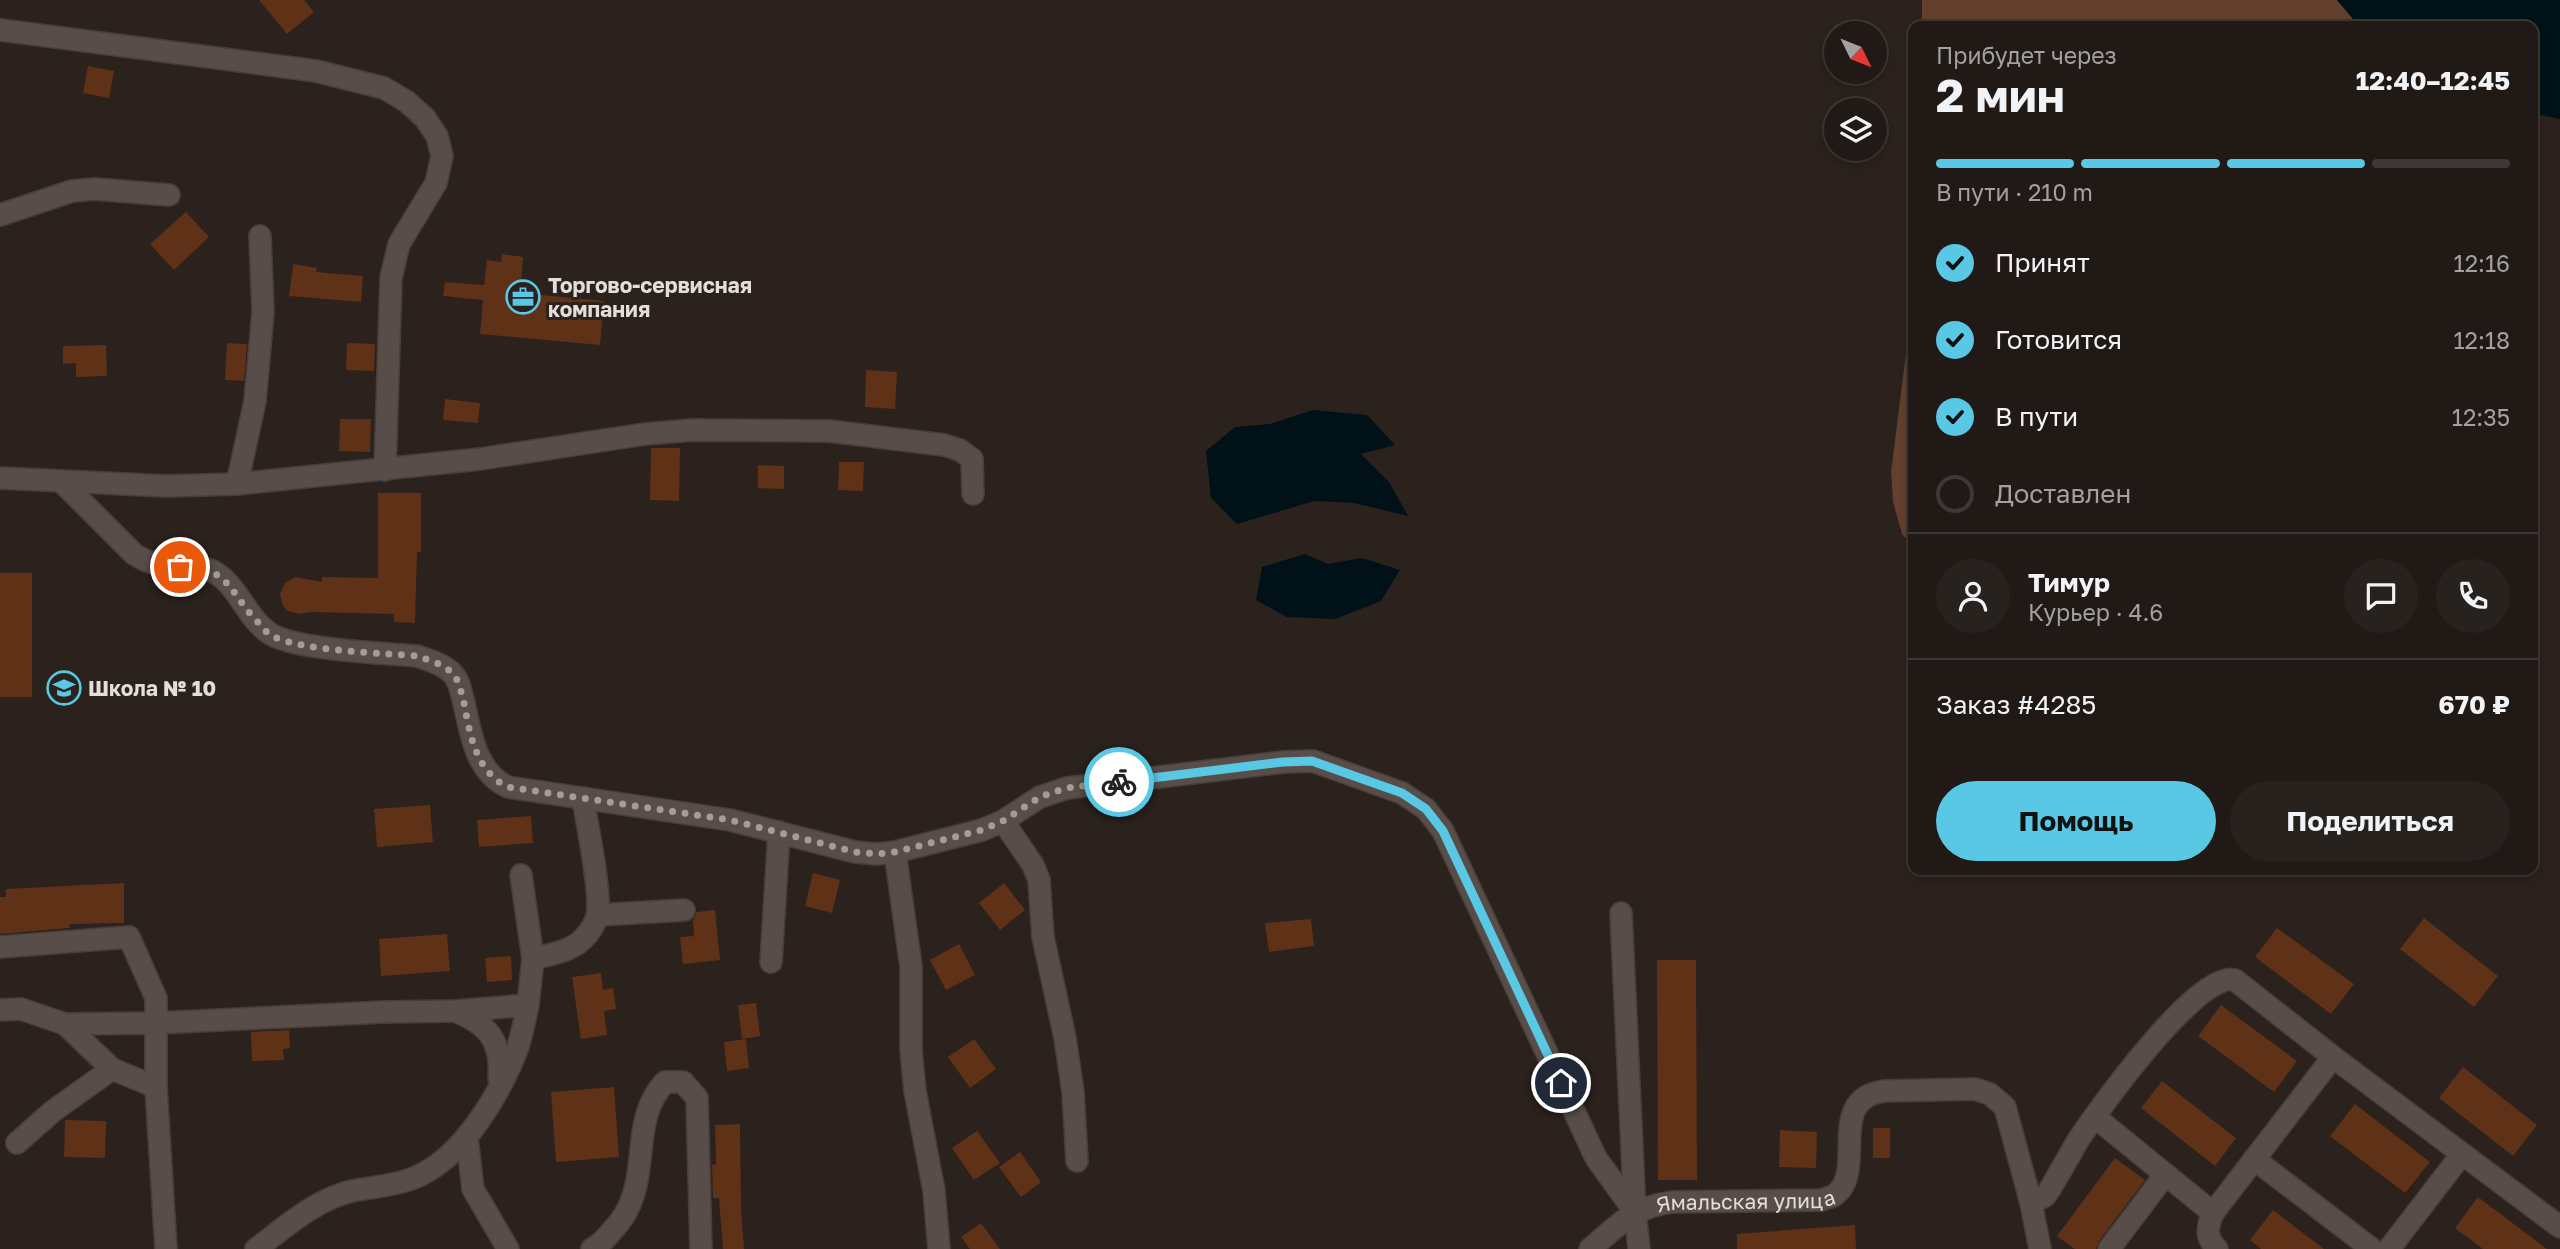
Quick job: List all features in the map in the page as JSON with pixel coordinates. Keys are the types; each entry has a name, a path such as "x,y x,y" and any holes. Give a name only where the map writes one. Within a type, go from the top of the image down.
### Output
{"street":[{"path":"0,30 316,71 384,88 406,101 425,118 437,136 442,156 436,183 399,244 391,278 385,470"},
{"path":"0,215 72,191 95,189 169,195"},
{"path":"237,484 255,401 262,326 263,274 260,236"},
{"path":"0,478 166,486 237,484 385,470 563,448 645,434 693,430 829,431 944,445 960,450 972,459 973,494"},
{"path":"61,481 134,554 145,561 160,566 200,567 214,572 227,583 268,633 292,643 417,656 452,673 460,685 471,735 481,762 497,782 508,787 730,820 855,852 877,854 982,830 1003,821 1040,797 1066,788 1283,762 1312,761 1402,793 1426,809 1443,831 1596,1158 1635,1212"},
{"path":"533,959 567,950 583,940 598,915 583,798"},
{"path":"1003,821 1039,880 1043,937 1065,1038 1073,1093 1077,1161"},
{"path":"771,962 779,832"},
{"path":"895,852 911,967 911,1050 915,1091 934,1191 939,1249"},
{"path":"256,1249 320,1204 349,1191 391,1186 439,1165 467,1138 499,1085 518,1046 528,1005 533,959 521,875"},
{"path":"598,915 684,910"},
{"path":"1621,913 1639,1249"},
{"path":"0,947 129,937 156,998 156,1087 166,1249"},
{"path":"2031,1203 2045,1196 2095,1117 2174,1017 2217,982 2228,978 2235,980 2560,1227"},
{"path":"0,1010 21,1009 65,1024 455,1011 528,1005"},
{"path":"455,1011 478,1021 489,1033 500,1062 499,1085"},
{"path":"65,1024 112,1069 156,1087"},
{"path":"2217,1249 2208,1235 2207,1226 2213,1213 2333,1057"},
{"path":"17,1143 53,1111 112,1069"},
{"path":"595,1247 625,1218 635,1197 646,1115 653,1094 665,1082 683,1083 697,1098 701,1249"},
{"name":"Ямальская улица","path":"1635,1212 1672,1202 1821,1200 1838,1193 1845,1178 1853,1114 1859,1100 1871,1093 1885,1091 1975,1089 1990,1094 2005,1107 2031,1203 2040,1249"},
{"path":"2095,1117 2213,1213"},
{"path":"467,1138 474,1189 508,1249"},
{"path":"2389,1249 2462,1154"},
{"path":"2254,1159 2372,1249"},
{"path":"2109,1249 2165,1175"},
{"path":"1590,1249 1635,1212"}],"shaded area":[{"path":"1922,0 2337,0 2355,21 1922,21"},
{"path":"2337,0 2560,0 2560,119 2538,114 2538,21 2355,21"},
{"path":"1908,338 1908,541 1902,534 1893,502 1891,472"},
{"path":"1313,410 1367,415 1395,445 1361,454 1389,482 1408,516 1354,503 1314,501 1237,524 1211,498 1206,451 1235,427 1270,424"},
{"path":"1305,554 1328,564 1362,558 1400,570 1381,601 1335,619 1287,617 1256,600 1262,567"}],"building":[{"path":"259,0 304,0 314,12 287,34"},
{"path":"88,66 114,71 109,98 83,93"},
{"path":"186,212 209,237 174,270 150,244"},
{"name":"Торгово-сервисная компания","path":"502,254 523,257 520,293 604,301 600,345 480,334 483,300 443,296 445,282 484,285 487,260 501,262"},
{"path":"293,264 317,268 316,272 363,276 361,302 289,296"},
{"path":"227,343 247,344 244,381 225,380"},
{"path":"347,343 375,344 374,371 346,370"},
{"path":"106,345 107,376 76,377 76,363 63,364 63,346"},
{"path":"866,370 897,372 895,409 865,407"},
{"path":"445,399 480,403 478,423 443,420"},
{"path":"340,419 371,419 370,452 339,451"},
{"path":"651,448 680,448 679,501 650,500"},
{"path":"839,462 864,462 863,491 838,490"},
{"path":"758,465 784,466 784,489 758,488"},
{"path":"378,493 421,493 421,552 417,552 415,623 394,622 394,614 300,614 288,611 283,606 280,594 285,583 295,577 322,582 322,577 378,578"},
{"path":"0,573 32,573 32,697 0,697"},
{"path":"430,805 433,842 377,847 374,809"},
{"path":"531,816 533,843 479,847 477,820"},
{"path":"813,873 840,880 832,913 805,906"},
{"path":"124,883 124,923 70,924 69,928 0,934 0,897 6,897 6,889"},
{"path":"1004,883 1025,910 1000,930 979,903"},
{"path":"715,910 720,960 683,964 680,937 694,936 693,919 697,912"},
{"path":"2424,918 2498,976 2474,1007 2400,949"},
{"path":"1311,919 1314,946 1269,952 1265,923"},
{"path":"2277,928 2354,984 2331,1014 2255,957"},
{"path":"447,934 450,971 381,976 379,939"},
{"path":"959,944 975,975 946,990 930,960"},
{"path":"511,956 512,980 487,982 485,958"},
{"path":"1657,960 1696,960 1697,1180 1658,1180"},
{"path":"601,973 603,990 613,988 616,1009 604,1011 607,1035 581,1039 572,977"},
{"path":"756,1003 760,1036 742,1039 738,1005"},
{"path":"2221,1005 2297,1061 2274,1092 2198,1036"},
{"path":"289,1030 290,1048 283,1049 284,1060 252,1061 251,1032"},
{"path":"746,1039 749,1068 727,1071 724,1042"},
{"path":"974,1039 996,1069 970,1088 948,1057"},
{"path":"2463,1067 2537,1125 2513,1156 2439,1098"},
{"path":"2162,1081 2236,1138 2215,1166 2141,1108"},
{"path":"614,1087 619,1157 556,1162 551,1092"},
{"path":"2355,1104 2430,1162 2405,1193 2330,1136"},
{"path":"65,1120 106,1121 105,1158 64,1157"},
{"path":"740,1124 744,1249 723,1249 719,1198 713,1198 715,1125"},
{"path":"1873,1128 1890,1128 1890,1158 1873,1158"},
{"path":"1780,1130 1817,1132 1816,1168 1779,1167"},
{"path":"977,1131 1000,1163 974,1180 952,1148"},
{"path":"1020,1152 1041,1182 1021,1197 999,1167"},
{"path":"2115,1158 2145,1180 2099,1241 2096,1249 2075,1249 2057,1236"},
{"path":"2478,1197 2547,1249 2483,1249 2455,1228"},
{"path":"2273,1210 2324,1249 2261,1249 2250,1240"},
{"path":"981,1223 1000,1249 970,1249 961,1237"},
{"path":"1855,1225 1856,1249 1737,1249 1737,1234"}],"way so far":[{"path":"180,567 200,567 214,572 227,583 268,633 292,643 417,656 452,673 460,685 471,735 481,762 497,782 508,787 730,820 855,852 877,854 982,830 1003,821 1040,797 1066,788 1119,782"}],"place":[{"name":"Торгово-сервисная компания","path":"523,297"},
{"name":"Школа № 10","path":"64,688"}],"route":[{"path":"1119,782 1283,762 1312,761 1402,793 1426,809 1443,831 1561,1083"}]}
